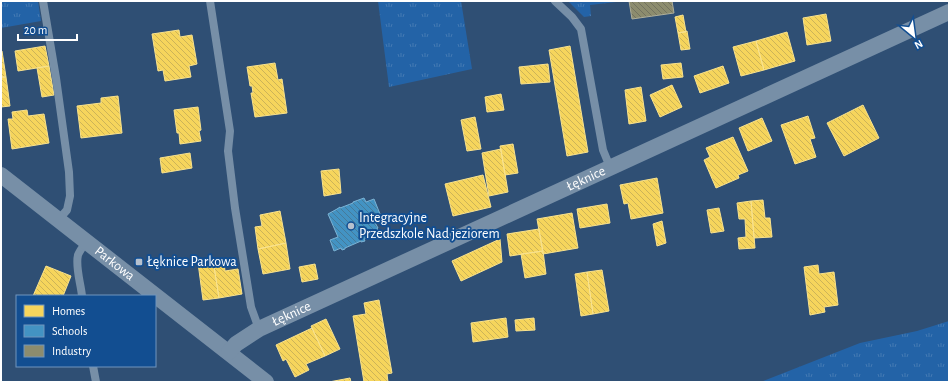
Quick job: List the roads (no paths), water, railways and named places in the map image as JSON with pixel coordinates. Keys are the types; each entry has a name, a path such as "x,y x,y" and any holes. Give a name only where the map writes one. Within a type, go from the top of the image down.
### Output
{"street":[{"name":"Łęknice","path":"229,352 236,344 259,329 610,168 947,9"},
{"name":"Parkowa","path":"1,175 266,382"}],"lane":[{"path":"43,1 56,78 69,172 70,196 67,210 59,219"},
{"path":"210,1 230,131 228,151 243,258 251,307 259,329"},
{"path":"555,1 572,17 581,29 603,150 610,168"},
{"path":"82,295 78,257 87,241"},
{"path":"93,367 96,382"}],"place":[{"name":"Integracyjne Przedszkole Nad jeziorem","path":"351,226"},
{"name":"Łęknice Parkowa","path":"139,262"}]}
